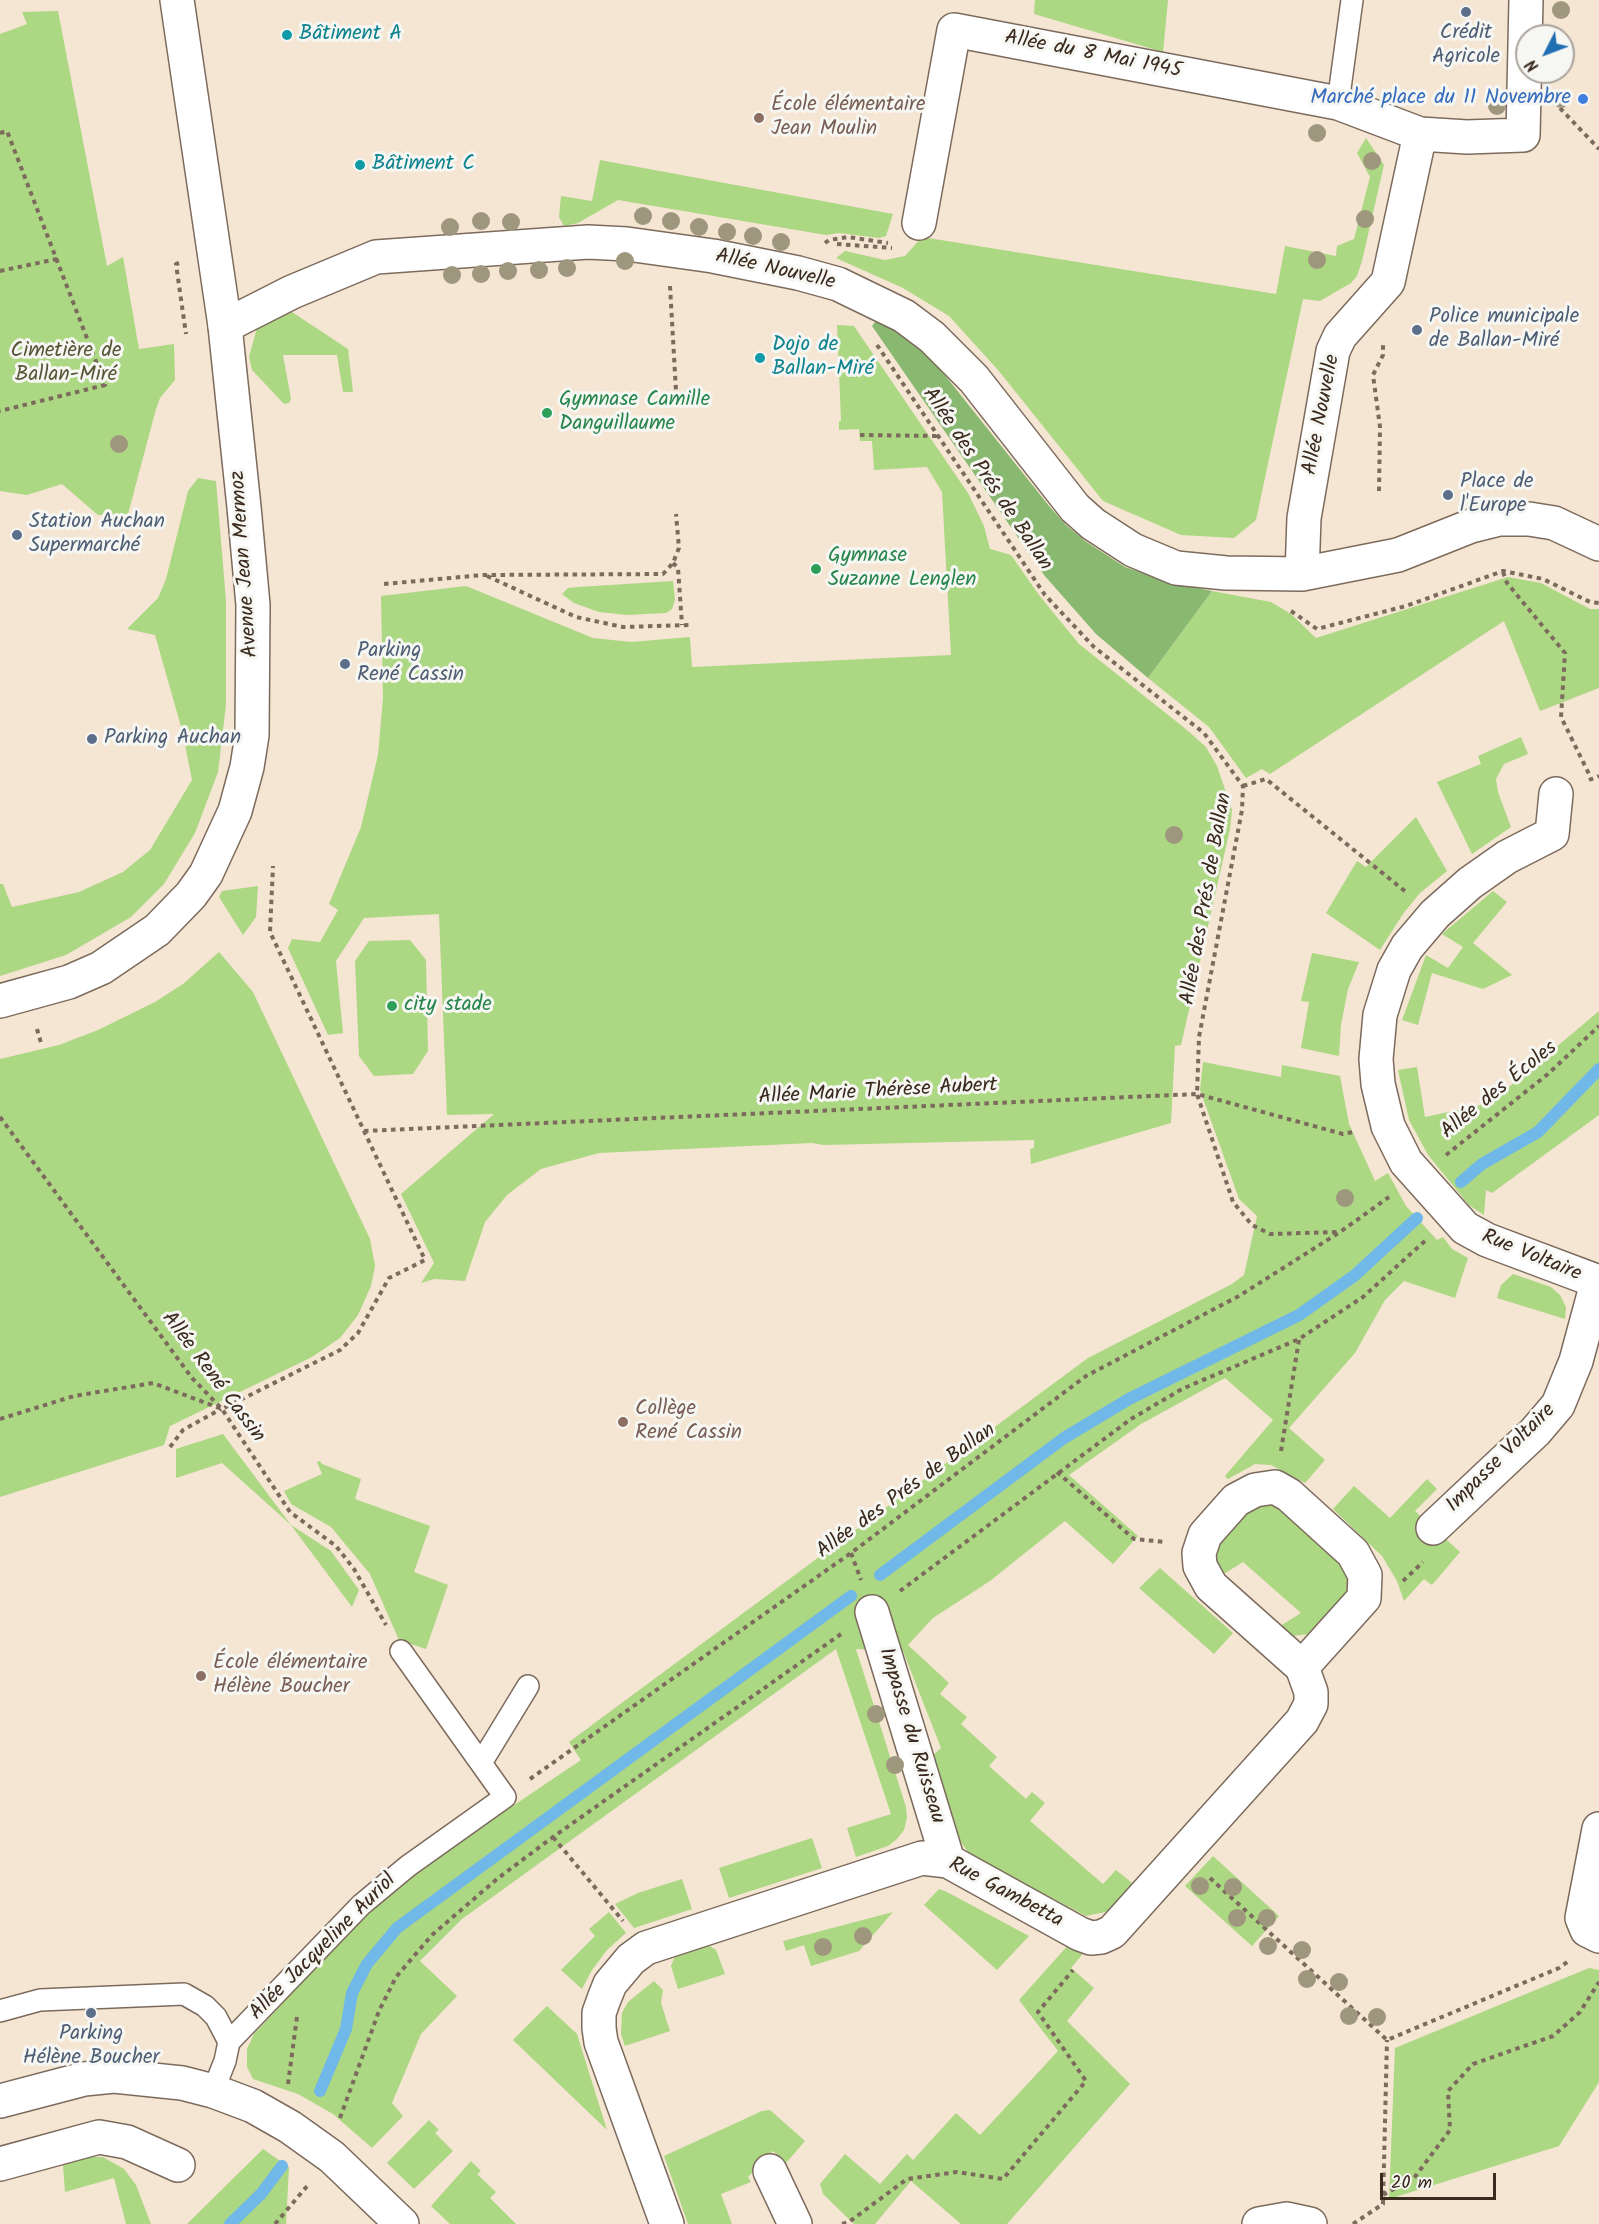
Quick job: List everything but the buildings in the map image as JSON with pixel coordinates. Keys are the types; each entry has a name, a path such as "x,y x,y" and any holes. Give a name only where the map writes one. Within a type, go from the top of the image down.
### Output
{"street":[{"name":"Avenue Jean Mermoz","path":"0,1001 69,982 101,968 157,930 191,895 206,874 235,811 252,735 253,605 225,326 177,0"},
{"name":"Allée du 8 Mai 1945","path":"919,223 954,30 1338,103 1420,134 1467,137 1524,135 1526,0"},
{"name":"Allée Nouvelle","path":"1302,574 1304,518 1333,351 1340,336 1382,292 1388,282 1420,134"},
{"name":"Allée Nouvelle","path":"225,326 361,261 398,254 588,242 692,253 807,275 862,294 904,316 932,337 974,380 1069,502 1112,537 1133,550 1176,568 1264,574 1302,574 1398,555 1471,526 1498,519 1529,519 1554,524 1599,544"},
{"name":"Rue Voltaire","path":"1556,794 1552,834 1489,869 1435,914 1407,947 1394,970 1380,1015 1376,1059 1381,1105 1388,1126 1406,1162 1452,1216 1474,1235 1598,1282"},
{"name":"Impasse Voltaire","path":"1433,1528 1535,1432 1558,1405 1576,1361 1598,1282"},
{"path":"1101,1937 1123,1922 1307,1713 1311,1692 1302,1667 1211,1586 1200,1566 1200,1545 1205,1535 1236,1500 1255,1490 1275,1487 1289,1496 1353,1553 1365,1575 1364,1598 1302,1667"},
{"name":"Impasse du Ruisseau","path":"872,1612 948,1861"},
{"path":"1587,1946 1587,1930 1582,1918 1599,1829"},
{"name":"Rue Gambetta","path":"667,2224 601,2042 599,2028 599,2013 610,1984 631,1959 646,1948 922,1858 948,1861 1080,1934 1091,1938 1101,1937"},
{"path":"0,2101 84,2079 114,2076 182,2083 213,2091 253,2106 332,2157 402,2224"},
{"path":"0,2164 99,2137 127,2142 178,2164"},
{"path":"770,2171 795,2224"},
{"path":"1259,2224 1287,2219 1310,2224"}],"lane":[{"path":"1338,103 1353,0"},
{"path":"401,1651 505,1797"},
{"path":"481,1763 528,1686"},
{"name":"Allée Jacqueline Auriol","path":"229,2042 361,1905 408,1866 505,1797"},
{"path":"0,2011 40,2000 183,1994 205,2006 216,2017 229,2042 225,2061 213,2091"}],"path":[{"path":"0,134 7,131 105,385 0,411"},
{"path":"807,275 830,247 843,243 899,247 911,239 919,223"},
{"path":"823,245 829,240 848,237 894,242"},
{"path":"0,272 57,259"},
{"path":"667,277 672,294 676,392"},
{"path":"1379,491 1380,427 1372,375 1383,355 1384,335"},
{"name":"Allée des Prés de Ballan","path":"876,343 1045,595 1094,647 1204,734 1243,786 1242,810 1199,1037 1197,1094 1233,1202 1252,1225 1270,1234 1340,1232"},
{"path":"860,435 938,435"},
{"path":"384,584 483,575 663,574 673,563 679,548 676,514"},
{"path":"673,563 678,568 682,625"},
{"path":"1290,610 1317,629 1406,606 1503,571 1543,579 1590,602 1599,603"},
{"path":"1503,571 1507,583 1565,653 1561,717 1592,779"},
{"path":"483,575 576,617 623,627 689,625"},
{"path":"1243,786 1266,779 1435,914"},
{"path":"170,1447 183,1430 340,1350 358,1333 389,1278 424,1260 270,932 273,866"},
{"name":"Allée des Écoles","path":"1418,1177 1548,1074 1599,1026"},
{"name":"Allée Marie Thérèse Aubert","path":"364,1131 1197,1094 1342,1134 1388,1126"},
{"name":"Allée René Cassin","path":"0,1117 192,1378 222,1409 290,1512 336,1546 354,1569 401,1651"},
{"name":"Allée des Prés de Ballan","path":"505,1797 851,1553 1086,1376 1239,1296 1340,1232 1418,1177"},
{"path":"1275,1487 1299,1339"},
{"path":"0,1419 74,1396 153,1383 222,1409"},
{"path":"1057,1472 1134,1539 1200,1545"},
{"path":"553,1836 646,1948"},
{"path":"1183,1854 1386,2040 1383,2204 1353,2224"},
{"path":"842,2224 849,2222 907,2179 957,2172 1003,2179 1086,2081 1038,2012 1101,1937"},
{"path":"1386,2040 1559,1968 1587,1946"},
{"path":"287,2087 296,2032 297,1974"},
{"path":"1383,2195 1414,2178 1450,2130 1448,2091 1473,2064 1553,2036 1580,2012 1599,1982"},
{"path":"275,2224 332,2157"}],"green space":[{"path":"1035,0 1168,0 1163,52 1034,14"},
{"name":"Cimetière de Ballan-Miré","path":"58,11 107,266 123,257 139,349 174,344 175,380 160,398 156,409 128,514 98,515 62,484 27,495 0,491 0,34 27,24 22,12"},
{"path":"1366,138 1384,165 1362,261 1357,276 1351,283 1320,301 1303,299 1256,520 1234,538 1181,535 1103,501 998,370 949,316 903,288 836,258 845,251 885,260 905,256 922,237 1276,294 1285,246 1336,256 1337,246 1354,239 1370,177 1357,153"},
{"path":"600,160 893,214 886,236 879,238 839,233 826,235 618,200 578,223 564,226 559,217 561,196 592,201"},
{"path":"286,308 348,349 353,392 343,392 337,355 283,355 291,399 289,403 284,404 252,370 249,357 258,324"},
{"path":"876,321 894,330 932,359 1049,506 1085,541 1125,567 1169,582 1212,591 1148,678 1096,634 1044,575 872,326"},
{"path":"837,325 854,326 968,493 984,526 990,549 1011,555 1039,595 1079,644 1187,730 1206,747 1217,766 1232,810 1230,829 1181,1045 1175,1046 1171,1123 1031,1164 1030,1149 1034,1148 1034,1140 824,1145 812,1143 599,1153 541,1169 507,1195 485,1222 465,1281 434,1279 421,1283 434,1263 401,1194 494,1114 447,1115 439,914 364,918 336,961 343,1033 328,1035 288,948 292,939 320,942 338,910 329,904 361,827 378,755 383,698 381,596 466,586 593,638 631,642 690,637 692,667 951,655 942,492 927,467 874,470 872,441 860,441 859,429 839,430 839,421 841,421"},
{"path":"198,478 216,481 226,601 226,705 218,772 195,833 164,884 131,917 66,955 0,976 0,884 3,884 12,907 79,892 123,872 150,850 192,780 182,730 155,635 127,629 158,598 166,579 188,491"},
{"path":"1508,577 1541,583 1590,609 1599,609 1599,688 1540,711 1504,621 1270,774 1262,769 1246,778 1209,727 1148,678 1212,591 1271,602 1291,614 1316,638"},
{"path":"673,581 675,600 672,609 666,613 627,615 599,612 574,603 562,594 568,588"},
{"path":"1521,737 1528,754 1504,764 1496,779 1498,792 1511,827 1472,854 1437,782 1481,764 1478,756"},
{"path":"1416,817 1447,871 1420,893 1403,914 1380,950 1326,913 1357,861 1366,867"},
{"path":"258,886 256,917 243,935 219,897 222,891"},
{"path":"1493,891 1507,902 1473,943 1512,975 1483,989 1432,973 1418,1025 1402,1020 1426,955 1448,968 1463,947 1442,934"},
{"name":"city stade","path":"410,940 426,960 428,1051 413,1074 374,1076 359,1056 355,961 369,941"},
{"path":"219,952 253,992 370,1239 375,1266 371,1286 358,1315 340,1338 312,1357 170,1426 164,1445 0,1497 0,1059 59,1045 98,1030 155,1002 183,984"},
{"path":"1312,953 1359,962 1348,989 1341,1025 1339,1056 1301,1048 1309,1002 1301,1001"},
{"path":"1599,1011 1599,1115 1492,1193 1486,1190 1484,1215 1469,1205 1428,1155 1409,1120 1398,1070 1417,1067 1425,1117 1490,1103"},
{"path":"1203,1062 1281,1077 1282,1065 1340,1076 1349,1124 1375,1181 1388,1173 1406,1206 1437,1240 1443,1237 1452,1249 1468,1258 1455,1298 1404,1281 1385,1300 1355,1353 1289,1428 1325,1460 1305,1483 1271,1465 1255,1464 1228,1479 1225,1476 1273,1420 1225,1378 1141,1424 1069,1475 1138,1536 1113,1564 1065,1521 990,1581 933,1618 908,1645 949,1683 940,1694 967,1717 961,1724 997,1757 989,1766 1026,1799 1032,1792 1045,1803 1030,1821 1103,1884 1116,1870 1136,1886 1110,1911 1086,1916 970,1855 951,1828 930,1758 941,1748 903,1651 856,1649 906,1807 907,1818 904,1830 888,1846 856,1857 847,1828 891,1814 836,1649 462,1919 420,1961 457,1996 421,2034 392,2103 403,2116 372,2148 333,2114 298,2094 253,2079 247,2067 247,2049 254,2034 359,1920 394,1886 581,1760 569,1742 1088,1358 1232,1284 1244,1275 1257,1216 1239,1199 1200,1090"},
{"path":"1513,1274 1551,1287 1560,1295 1566,1307 1565,1319 1497,1298 1501,1285"},
{"path":"223,1434 291,1525 222,1463 176,1478 176,1449"},
{"path":"320,1461 322,1464 361,1479 355,1499 430,1526 414,1572 448,1585 426,1649 399,1640 370,1574 331,1527 291,1504 284,1491 322,1474 317,1462"},
{"path":"1427,1479 1437,1489 1415,1511 1460,1552 1432,1585 1424,1579 1404,1601 1397,1581 1382,1556 1333,1509 1354,1486 1390,1518"},
{"path":"1252,1504 1277,1504 1350,1570 1350,1592 1310,1634 1292,1636 1277,1628 1301,1613 1243,1562 1219,1577 1214,1561 1220,1537"},
{"path":"291,1525 331,1551 359,1590 352,1607"},
{"path":"1160,1568 1233,1633 1214,1654 1139,1588"},
{"path":"812,1838 822,1868 729,1898 719,1868"},
{"path":"1213,1856 1279,1916 1252,1946 1185,1886"},
{"path":"682,1879 692,1909 634,1928 615,1904 638,1893"},
{"path":"939,1889 1029,1936 997,1970 924,1905"},
{"path":"609,1912 626,1933 607,1950 592,1970 582,1989 561,1970 595,1936 589,1929"},
{"path":"893,1912 859,1951 811,1966 804,1945 786,1951 783,1941"},
{"path":"705,1943 716,1950 725,1974 678,1989 671,1966 676,1953"},
{"path":"1070,1943 1085,1951 1071,1968 1094,1988 1067,2021 1130,2084 1007,2224 961,2224 911,2181 875,2224 854,2224 823,2194 820,2184 845,2154 880,2184 907,2154 913,2160 956,2113 980,2135 1058,2051 1019,2000"},
{"path":"1589,1968 1599,1970 1599,2082 1559,2146 1389,2199 1395,2048"},
{"path":"654,1981 663,1990 661,2003 670,2031 625,2046 621,2034 622,2013 628,2002"},
{"path":"547,2006 577,2034 607,2130 513,2040"},
{"path":"770,2110 805,2141 786,2163 773,2151 748,2177 751,2182 721,2194 732,2224 688,2224 664,2156 762,2111"},
{"path":"429,2120 439,2130 435,2133 453,2151 414,2189 387,2163"},
{"path":"263,2149 289,2167 286,2224 187,2224"},
{"path":"103,2157 124,2169 136,2185 151,2224 126,2224 114,2178 65,2192 63,2165 68,2160"},
{"path":"471,2161 481,2171 477,2174 496,2192 490,2198 516,2224 450,2224 431,2206"}],"waterway":[{"path":"1461,1182 1482,1164 1538,1132 1599,1069"},
{"path":"880,1575 1064,1438 1129,1399 1299,1315 1354,1276 1417,1218"},
{"path":"320,2091 346,2029 352,1993 367,1964 397,1928 851,1596"},
{"path":"230,2224 261,2194 282,2166"}],"place":[{"name":"Crédit Agricole","path":"1466,12"},
{"name":"Bâtiment A","path":"287,35"},
{"name":"Marché place du 11 Novembre","path":"1583,99"},
{"name":"École élémentaire Jean Moulin","path":"759,118"},
{"name":"Bâtiment C","path":"360,165"},
{"name":"Police municipale de Ballan-Miré","path":"1417,330"},
{"name":"Dojo de Ballan-Miré","path":"760,358"},
{"name":"Gymnase Camille Danguillaume","path":"547,413"},
{"name":"Place de l'Europe","path":"1448,495"},
{"name":"Station Auchan Supermarché","path":"17,535"},
{"name":"Gymnase Suzanne Lenglen","path":"816,569"},
{"name":"Parking René Cassin","path":"345,664"},
{"name":"Parking Auchan","path":"92,739"},
{"name":"city stade","path":"392,1006"},
{"name":"Collège René Cassin","path":"623,1422"},
{"name":"École élémentaire Hélène Boucher","path":"201,1676"},
{"name":"Parking Hélène Boucher","path":"91,2013"}]}
